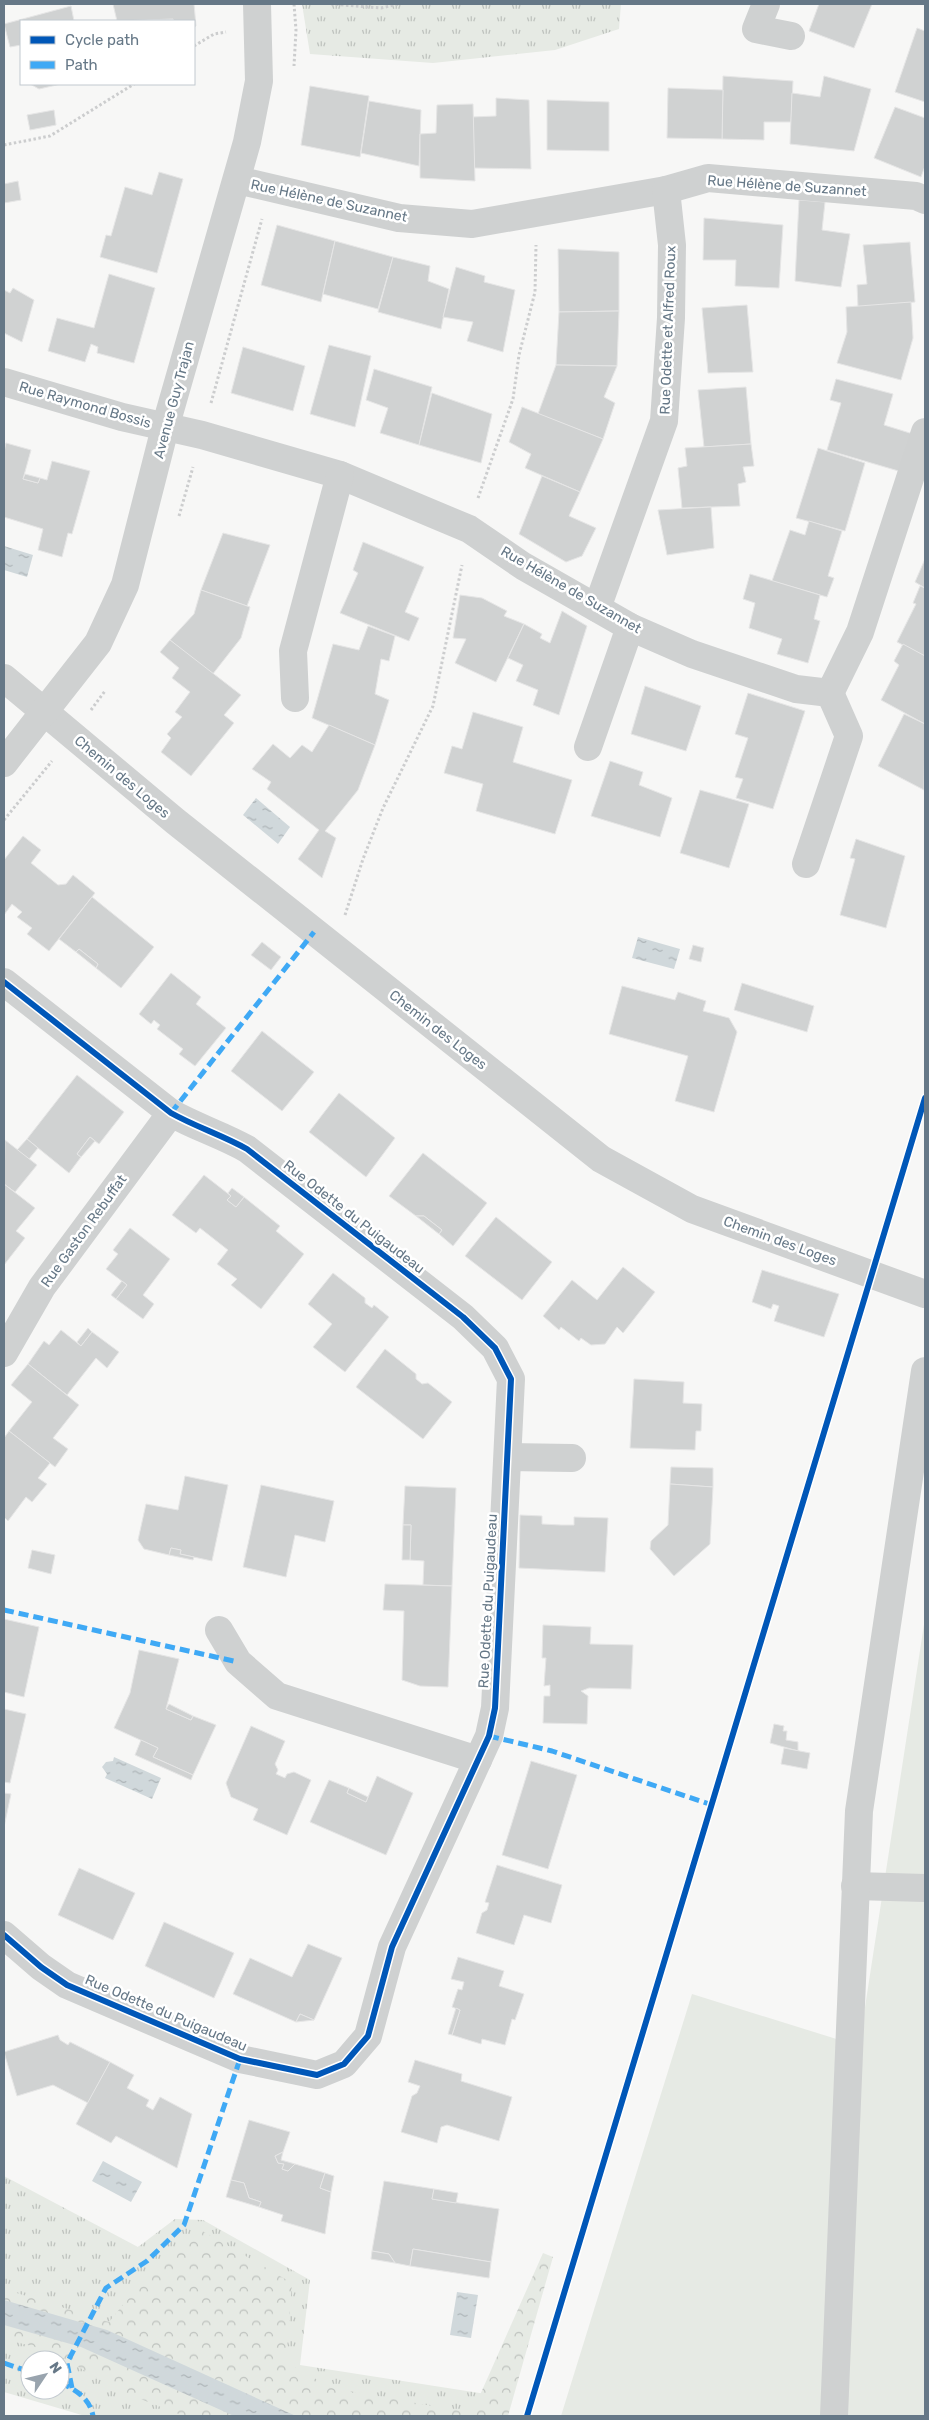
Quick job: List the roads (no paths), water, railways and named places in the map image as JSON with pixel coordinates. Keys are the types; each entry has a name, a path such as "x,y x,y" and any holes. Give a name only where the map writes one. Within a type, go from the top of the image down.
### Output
{"street":[{"name":"Avenue Guy Trajan","path":"4,763 98,643 125,585 165,428 236,180 259,81 257,4"},
{"path":"766,4 756,29 791,36"},
{"name":"Rue Hélène de Suzannet","path":"236,180 399,218 472,224 666,190 708,178 916,196 925,200"},
{"name":"Rue Odette et Alfred Roux","path":"596,608 664,422 671,318 672,245 666,190"},
{"name":"Rue Raymond Bossis","path":"4,382 165,428"},
{"name":"Rue Hélène de Suzannet","path":"165,428 202,435 340,475 469,529 523,566 630,627 692,654 787,686 830,693"},
{"path":"806,864 849,736 830,693 860,632 925,432"},
{"path":"295,698 293,651 340,475"},
{"path":"588,747 630,627"},
{"name":"Chemin des Loges","path":"4,678 175,821 601,1159 692,1209 925,1294"},
{"name":"Rue Odette du Puigaudeau","path":"4,982 171,1113 196,1127 222,1135 247,1149 463,1318 495,1348 511,1379 495,1708 489,1736 392,1947 368,2036 344,2064 317,2075 240,2059 67,1986 41,1967 4,1935"},
{"name":"Rue Gaston Rebuffat","path":"4,1354 42,1287 171,1113"},
{"path":"834,2416 859,1811 925,1371"},
{"path":"508,1456 572,1458"},
{"path":"219,1630 238,1662 276,1696 478,1760"},
{"path":"855,1886 925,1888"}],"water":[{"path":"4,546 33,555 27,577 4,570"},
{"path":"256,798 290,827 278,844 243,815"},
{"path":"638,937 680,949 674,969 632,958"},
{"path":"114,1757 161,1778 152,1799 105,1778 107,1774 102,1767 106,1762 113,1761"},
{"path":"103,2161 142,2182 131,2202 92,2181"},
{"path":"457,2292 478,2295 471,2338 450,2335"},
{"path":"4,2300 107,2330 296,2416 234,2416 81,2347 4,2325"}]}
